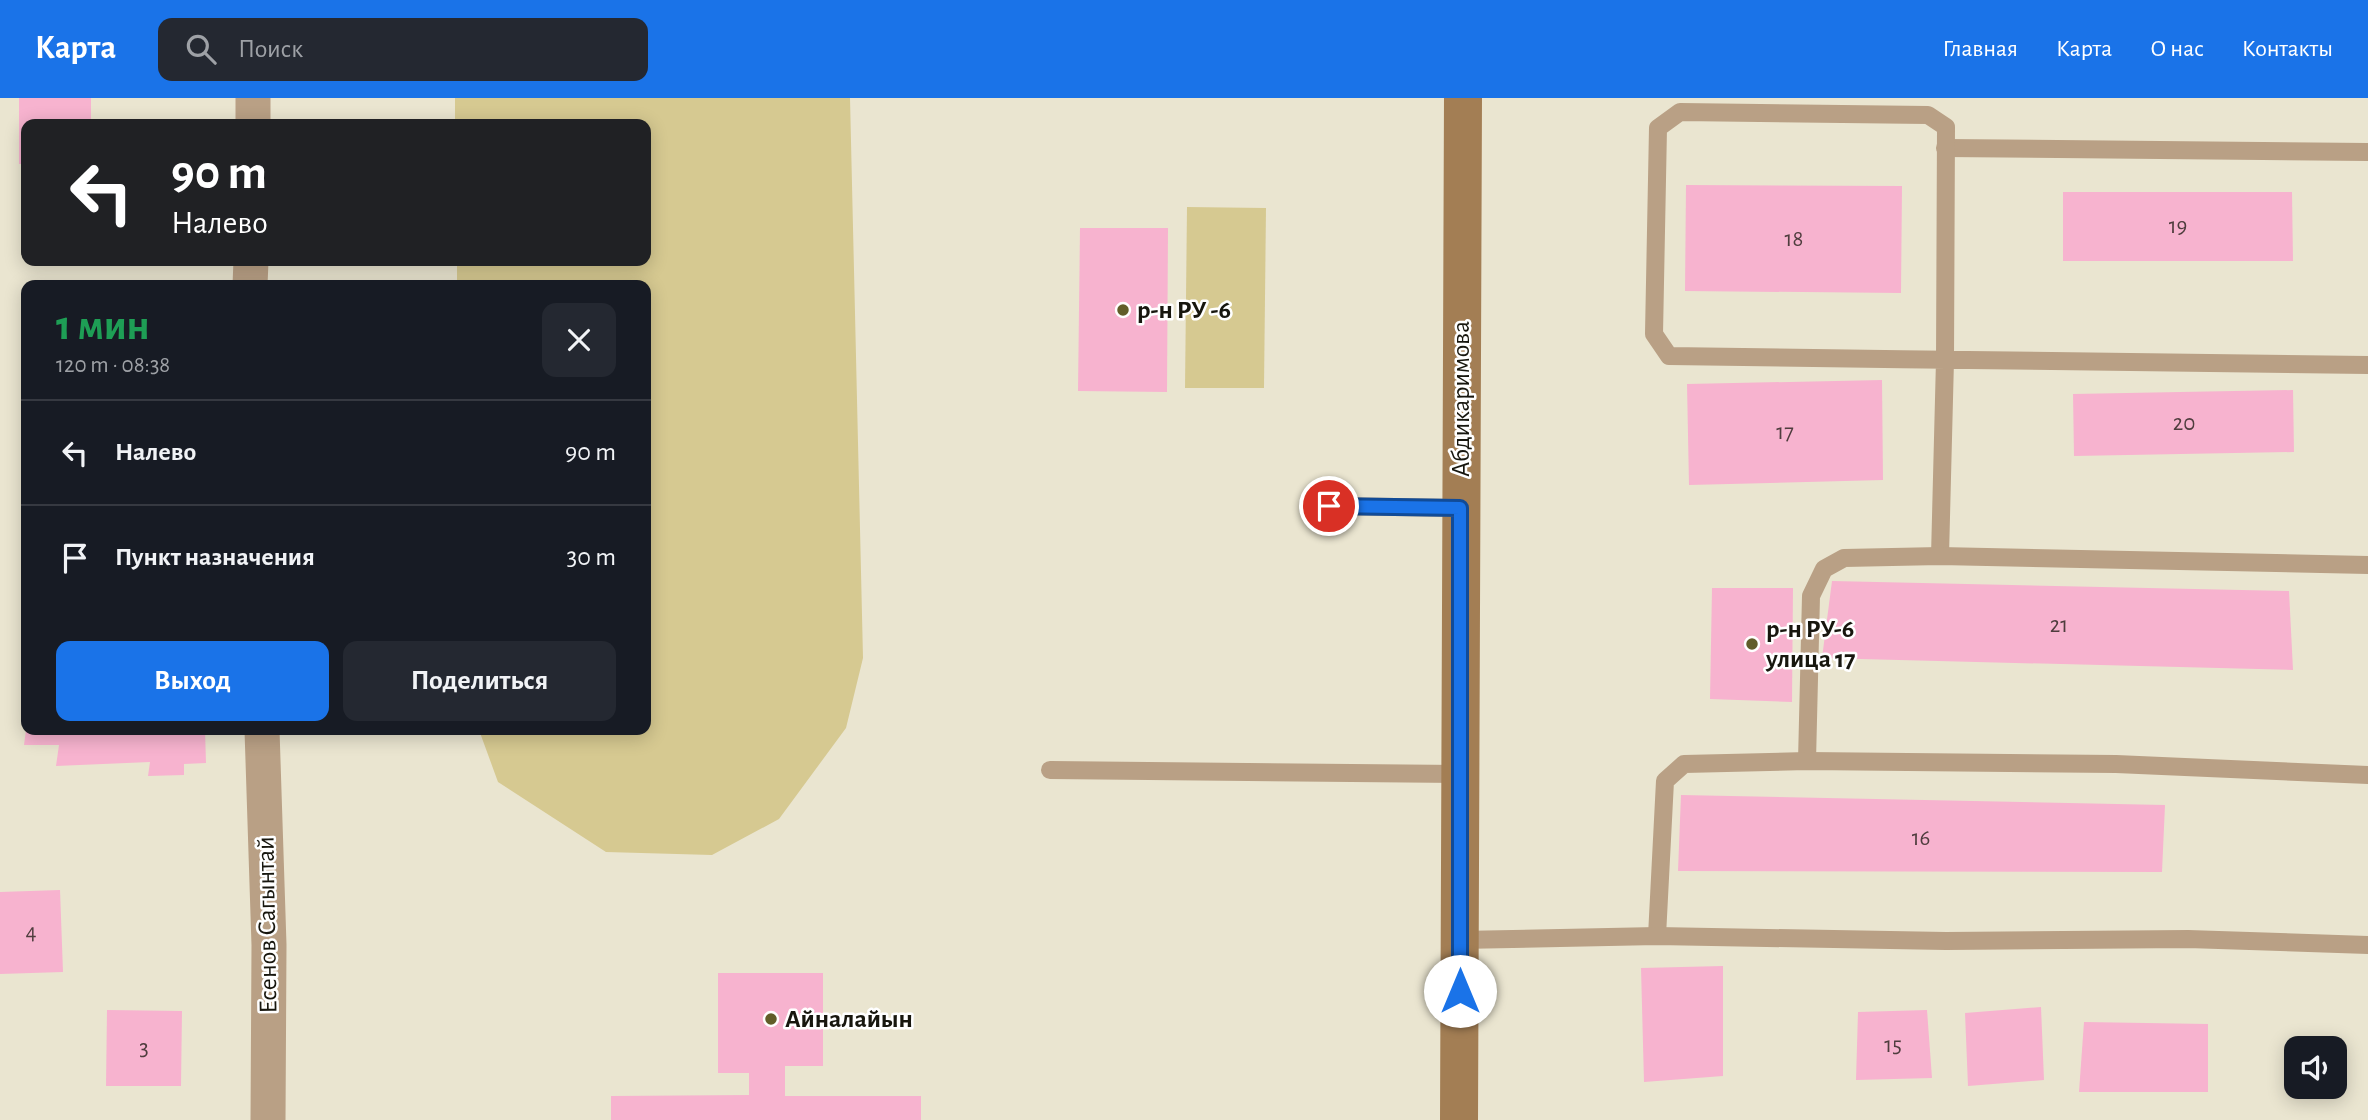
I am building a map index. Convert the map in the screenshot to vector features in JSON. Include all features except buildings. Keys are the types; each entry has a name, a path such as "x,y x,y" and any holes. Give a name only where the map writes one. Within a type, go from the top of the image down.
{"main road":[{"name":"Абдикаримова","path":"1459,1120 1463,98"}],"street":[{"path":"253,98 253,119"},
{"name":"Есенов Сагынтай","path":"262,735 270,945 268,1120"}],"lane":[{"path":"1940,556 1945,360 1946,127 1928,115 1680,112 1658,128 1654,334 1669,356 1945,360 2368,365"},
{"path":"1945,148 2368,152"},
{"path":"1329,506 1460,508"},
{"path":"1807,761 1811,596 1824,569 1844,558 1940,556 2368,565"},
{"path":"1657,936 1665,780 1684,764 1807,761 2116,764 2368,775"},
{"path":"1050,770 1460,774"},
{"path":"1460,940 1657,936 1945,941 2188,939 2368,945"}],"shaded area":[{"path":"455,98 850,98 863,658 846,728 779,819 712,855 606,852 498,782 481,735 651,735 651,280 457,280 457,266 651,266 651,119 455,119"},
{"path":"1187,207 1266,208 1264,388 1185,388"}],"place":[{"name":"р-н РУ -6","path":"1123,310"},
{"name":"р-н РУ-6 улица 17","path":"1752,644"},
{"name":"Айналайын","path":"771,1019"}],"route":[{"path":"1329,506 1460,508 1460,991"}]}
